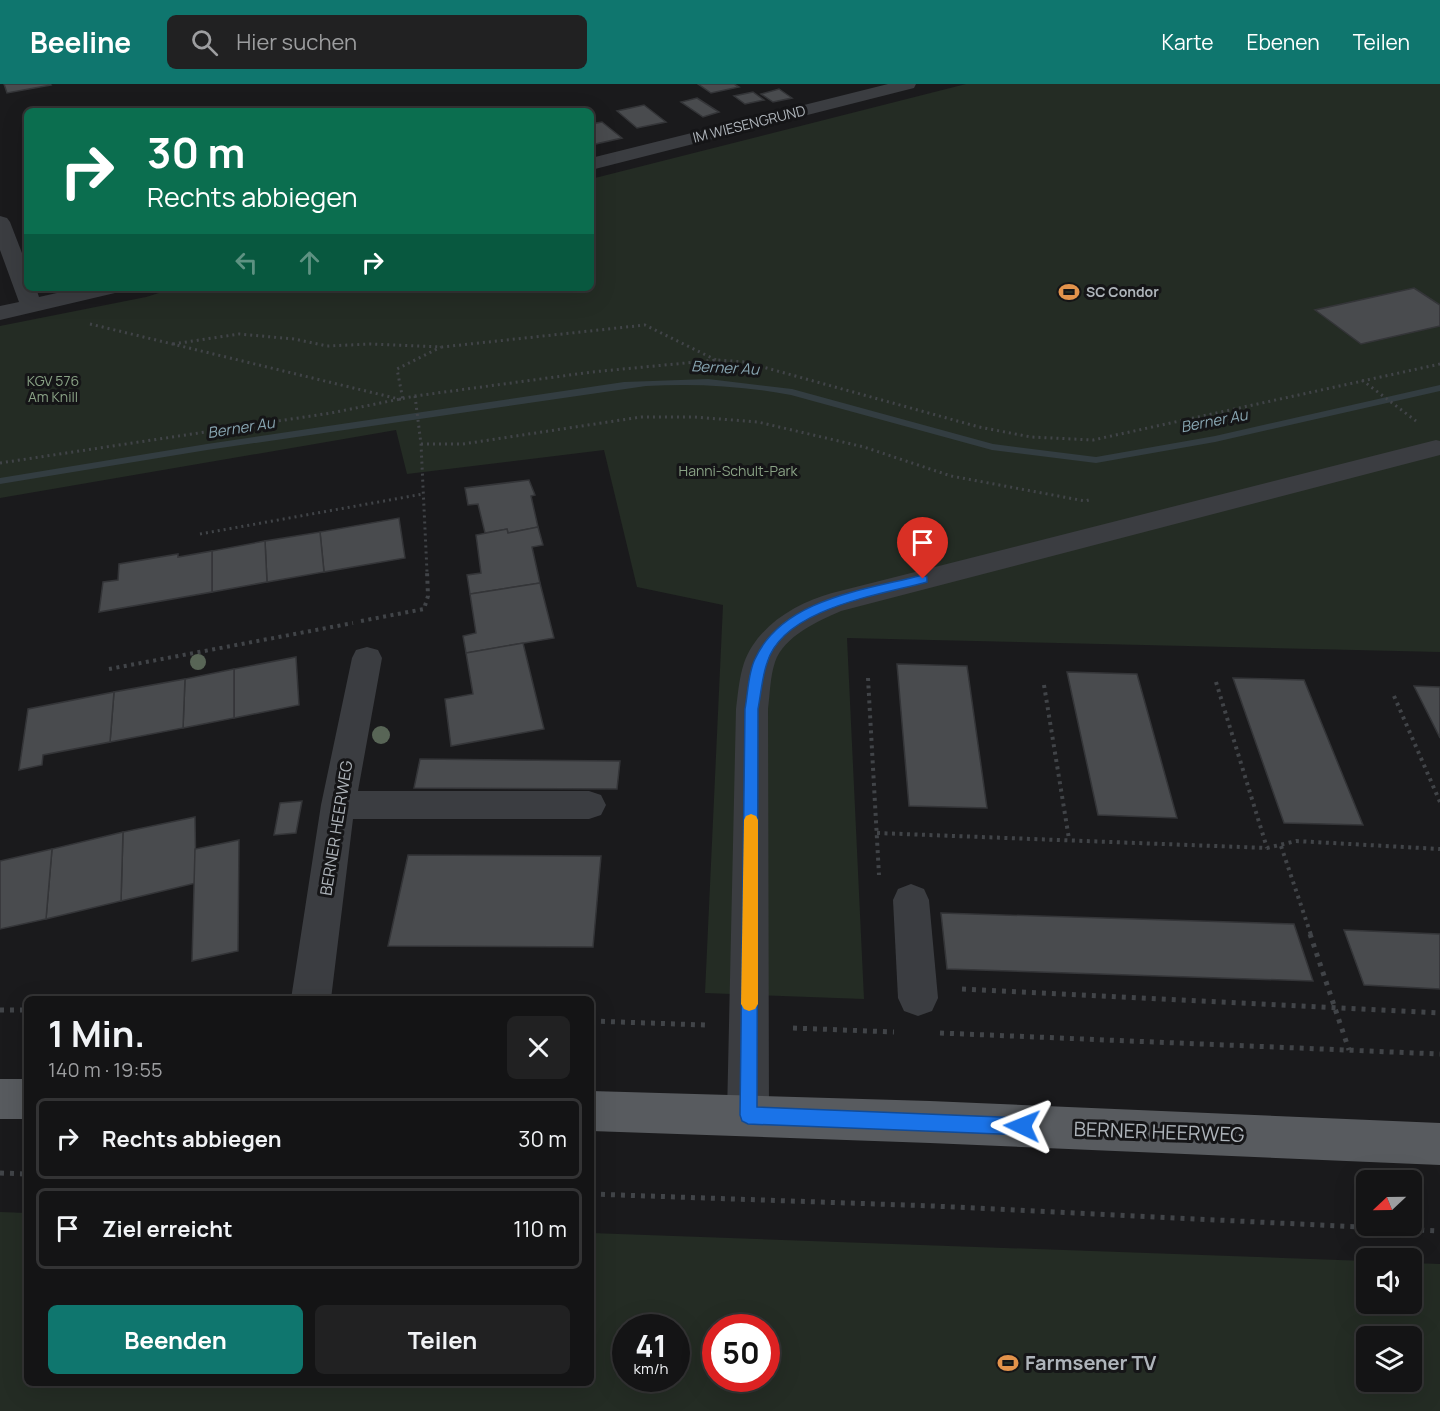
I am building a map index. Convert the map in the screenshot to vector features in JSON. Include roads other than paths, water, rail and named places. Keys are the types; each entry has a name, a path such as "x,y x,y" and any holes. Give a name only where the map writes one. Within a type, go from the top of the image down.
{"main road":[{"path":"0,1099 24,1099"},
{"name":"BERNER HEERWEG","path":"594,1111 748,1115 1440,1144"}],"street":[{"name":"IM WIESENGRUND","path":"594,163 908,84"},
{"path":"0,222 24,286"},
{"path":"26,291 32,307"},
{"path":"0,313 95,291"},
{"path":"748,1115 752,709 761,660 778,635 802,616 832,603 1428,436"},
{"name":"BERNER HEERWEG","path":"311,996 338,805 367,658"},
{"path":"338,805 589,805"},
{"path":"911,900 918,998"}],"waterway":[{"name":"Berner Au","path":"0,481 207,447 646,383 688,381 770,388 992,447 1096,460 1215,439 1440,388"}],"place":[{"name":"SC Condor","path":"1069,292"},
{"name":"Farmsener TV","path":"1008,1363"}],"park label":[{"name":"KGV 576 Am Knill","path":"53,390"},
{"name":"Hanni-Schult-Park","path":"738,471"}]}
